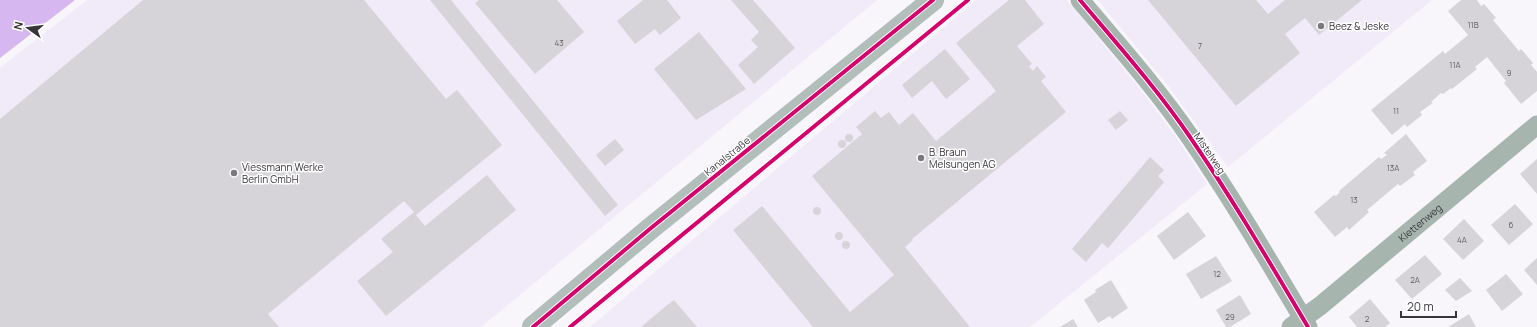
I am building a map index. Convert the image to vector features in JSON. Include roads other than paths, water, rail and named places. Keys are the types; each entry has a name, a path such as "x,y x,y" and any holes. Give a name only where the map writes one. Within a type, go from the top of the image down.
{"street":[{"name":"Kanalstraße","path":"533,327 651,228 933,0"},
{"name":"Mistelweg","path":"1080,0 1143,76 1189,136 1223,188 1301,324"},
{"name":"Klettenweg","path":"1301,324 1537,125"}],"place":[{"name":"Beez & Jeske","path":"1321,26"},
{"name":"B. Braun Melsungen AG","path":"921,158"},
{"name":"Viessmann Werke Berlin GmbH","path":"234,173"}]}
